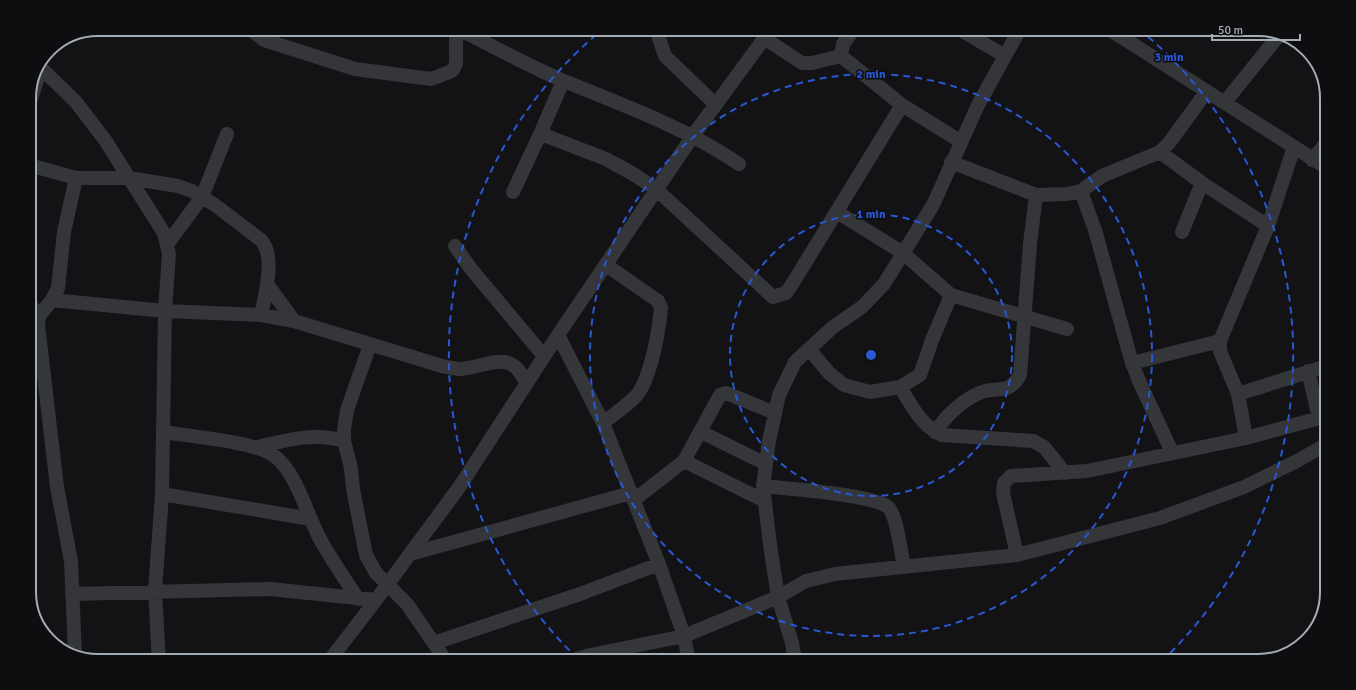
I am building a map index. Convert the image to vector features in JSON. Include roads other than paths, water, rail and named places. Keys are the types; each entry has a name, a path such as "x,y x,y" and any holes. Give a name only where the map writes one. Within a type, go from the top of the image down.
{"street":[{"path":"259,36 264,40 342,66 430,79 452,71 456,64 457,36"},
{"path":"471,36 563,81 597,94 718,149 739,164"},
{"path":"658,36 665,56 715,104"},
{"path":"338,654 460,486 526,383 692,137 766,36"},
{"path":"770,36 802,63 812,64 841,56"},
{"path":"841,56 843,44 849,36"},
{"path":"971,36 1005,56"},
{"path":"794,654 778,597 763,486 769,441 779,395 795,362 833,327 862,308 884,284 933,205 960,141 1016,36"},
{"path":"1120,36 1320,164"},
{"path":"1225,102 1276,39"},
{"path":"841,56 902,105 960,141"},
{"path":"42,71 76,102 105,140 164,233 168,243 170,254 165,310 162,494 155,591 159,654"},
{"path":"513,192 563,81"},
{"path":"951,162 1036,195 1067,194 1081,191 1102,176 1160,152 1169,144 1207,91"},
{"path":"541,132 549,137 606,160 635,175 657,190 773,297 779,297 786,293 791,286 902,105"},
{"path":"168,243 202,197 227,134"},
{"path":"1246,438 1238,394 1220,351 1220,341 1268,226 1294,147"},
{"path":"1312,160 1320,150"},
{"path":"1160,152 1202,183 1268,226"},
{"path":"36,167 76,178 129,178 178,186 202,197 267,246 269,257 267,284 261,315"},
{"path":"75,650 71,561 50,432 38,325 39,316 52,300 58,288 64,232 76,178"},
{"path":"1182,232 1202,183"},
{"path":"1081,191 1095,230 1132,363 1172,452"},
{"path":"935,432 954,409 978,393 991,390 1004,390 1014,385 1020,375 1030,244 1036,195"},
{"path":"837,212 903,253 951,295 1066,329"},
{"path":"454,246 471,269 544,356"},
{"path":"603,423 636,396 644,383 649,370 661,308 658,301 606,265"},
{"path":"267,284 294,321"},
{"path":"808,349 829,373 844,385 870,392 900,387 920,375 932,340 951,295"},
{"path":"52,300 165,310 261,315 294,321 442,366 460,369 498,361 510,363 520,370 526,383"},
{"path":"36,312 39,316"},
{"path":"558,335 603,423 659,564 684,636 688,654"},
{"path":"1132,363 1220,341"},
{"path":"370,345 347,410 344,441 351,468 353,489 366,555 376,573 407,604 441,654"},
{"path":"1238,394 1320,368"},
{"path":"1308,371 1320,408"},
{"path":"900,387 924,422 935,432 942,435 1033,441 1044,448 1065,472"},
{"path":"410,554 633,497 684,462 720,394 724,393 775,413"},
{"path":"1017,555 1003,493 1004,483 1012,476 1087,471 1172,452 1246,438 1320,418"},
{"path":"163,432 258,447 273,455 284,464 333,560 358,599"},
{"path":"701,432 766,464"},
{"path":"258,447 300,437 318,436 344,441"},
{"path":"595,654 684,636 778,597 806,581 835,574 1017,555 1160,518 1244,487 1320,448"},
{"path":"684,462 765,501"},
{"path":"763,486 843,495 888,507 893,516 904,566"},
{"path":"162,494 311,519"},
{"path":"434,643 580,594 659,564"},
{"path":"72,594 270,589 376,600"}]}
